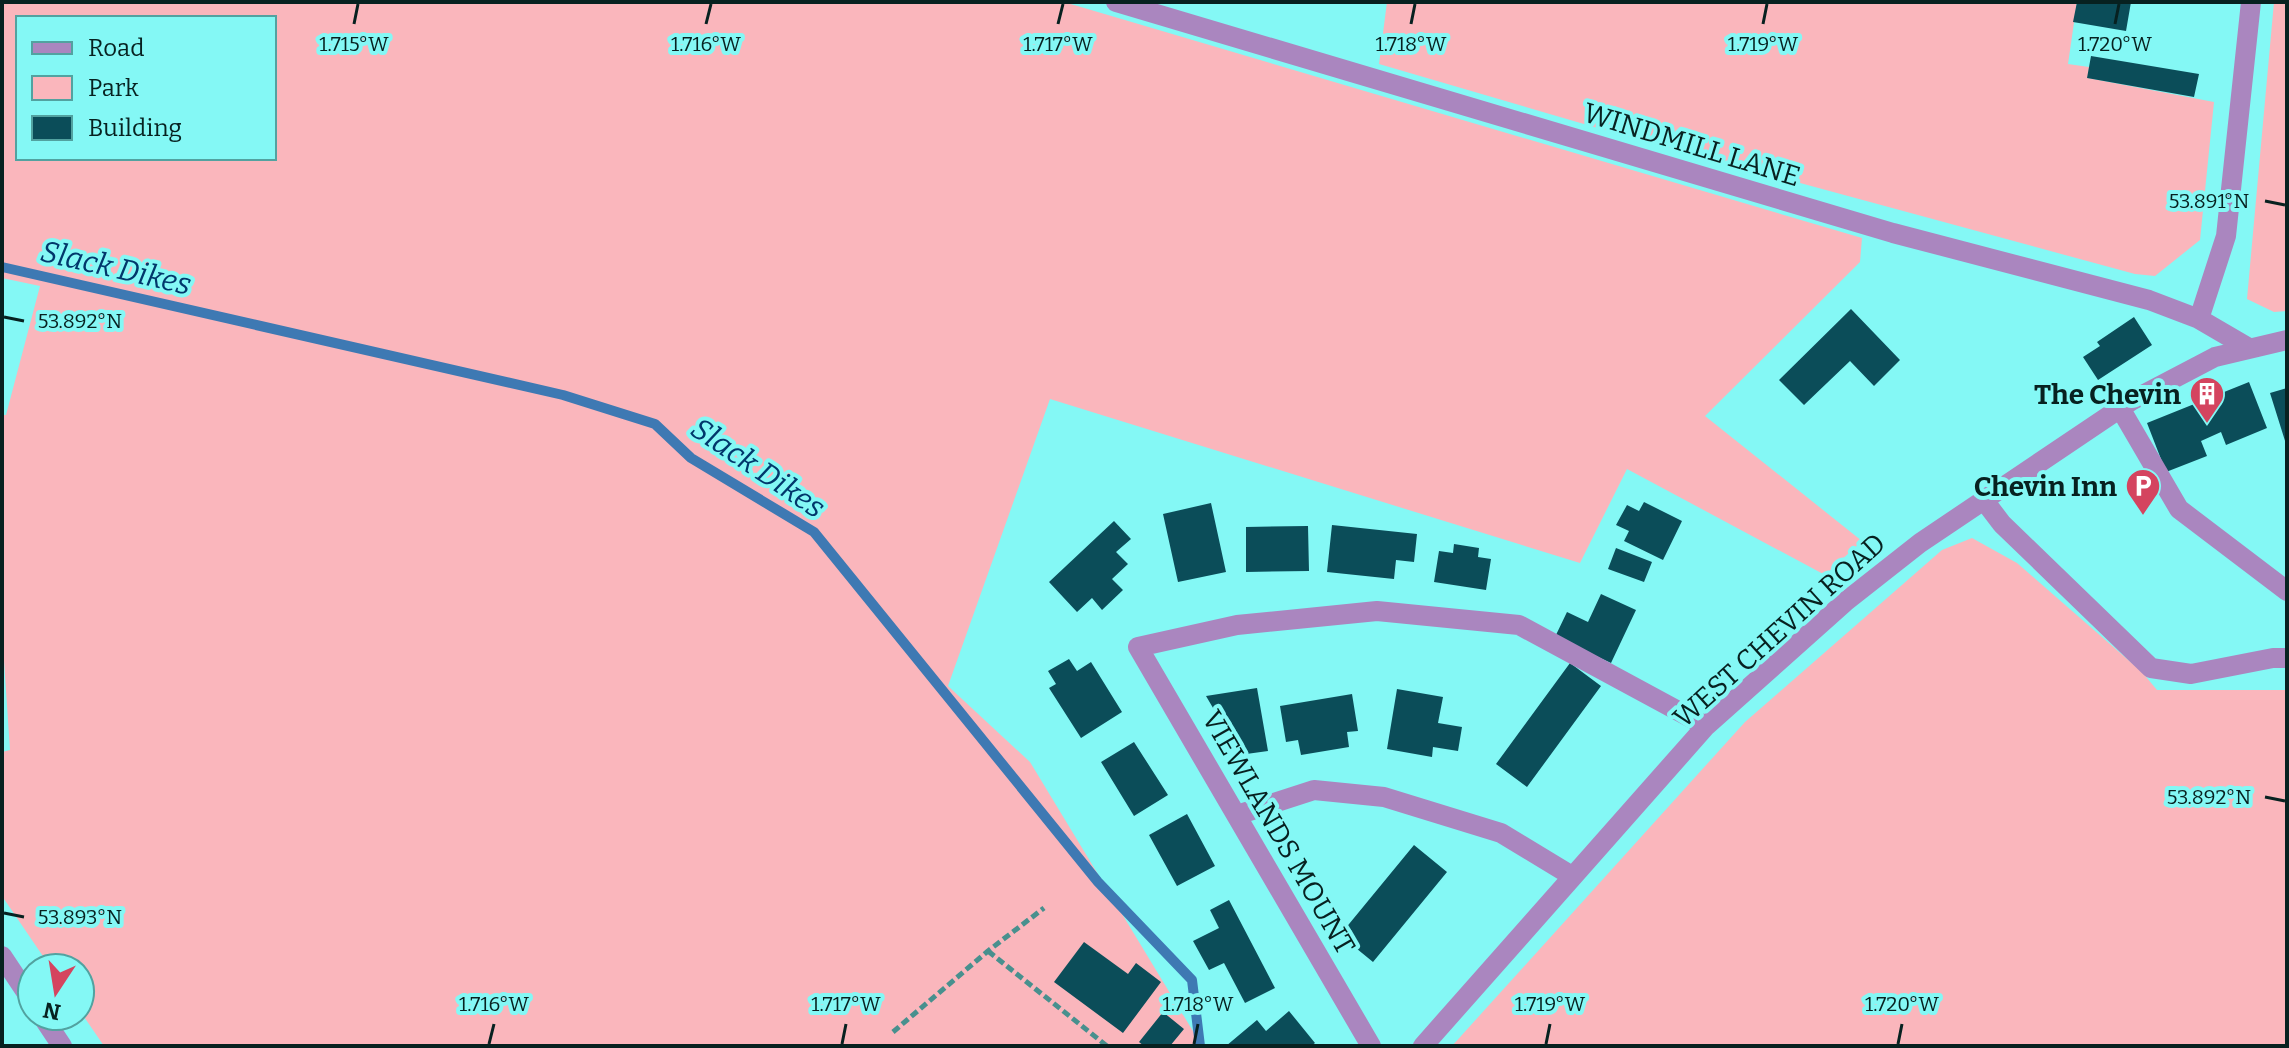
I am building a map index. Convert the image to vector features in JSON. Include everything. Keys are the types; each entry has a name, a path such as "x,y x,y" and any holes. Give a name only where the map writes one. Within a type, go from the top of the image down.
{"street":[{"name":"WINDMILL LANE","path":"1116,2 1893,233 2149,300 2199,319 2247,347"},
{"path":"2199,319 2226,236 2251,2"},
{"name":"WEST CHEVIN ROAD","path":"1423,1046 1706,726 1845,602 1920,543 2120,408 2215,357 2287,340"},
{"path":"2120,408 2179,509 2287,591"},
{"path":"1983,499 2002,524 2151,668 2191,674 2287,658"},
{"name":"VIEWLANDS MOUNT","path":"1371,1046 1138,647 1237,625 1377,611 1519,625 1706,726"},
{"path":"1237,815 1314,790 1384,797 1501,833 1572,876"},
{"path":"2,956 16,977"}],"path":[{"path":"893,1032 1044,908"},
{"path":"988,951 1107,1046"}],"green space":[{"path":"2,2 1064,2 1862,238 1860,262 1705,416 1862,541 1825,575 1627,469 1580,563 1050,399 948,686 1030,762 1202,1046 104,1046 94,1032 96,952 40,952 2,896 2,752 10,750 2,631 2,415 6,415 40,286 2,278"},
{"path":"1387,2 2077,2 2068,64 2089,67 2088,78 2214,102 2200,240 2155,276 2135,274 1601,129 1379,64"},
{"path":"2274,2 2287,2 2287,311 2274,312 2247,299"},
{"path":"1972,538 2017,563 2142,672 2157,690 2287,690 2287,1046 1452,1046 1745,722 1942,550"}],"building":[{"path":"2077,2 2131,2 2126,31 2073,22"},
{"path":"2091,56 2199,74 2194,97 2087,78"},
{"path":"1851,309 1900,360 1874,386 1850,361 1804,405 1779,380"},
{"path":"2134,317 2152,345 2098,380 2083,357 2100,346 2097,342"},
{"name":"The Chevin","path":"2249,382 2267,428 2226,445 2221,432 2201,441 2207,456 2166,472 2147,423"},
{"path":"2287,388 2287,444 2286,444 2270,393"},
{"path":"1644,502 1682,521 1663,560 1624,541 1629,531 1616,525 1627,505 1639,511"},
{"path":"1211,503 1226,572 1178,582 1163,514"},
{"path":"1114,521 1131,539 1116,552 1128,564 1112,579 1123,590 1102,610 1092,598 1077,612 1049,582"},
{"path":"1332,525 1417,534 1414,562 1396,560 1394,579 1327,572"},
{"path":"1308,526 1309,571 1246,572 1246,527"},
{"path":"1454,544 1479,548 1478,557 1491,559 1486,590 1434,582 1439,551 1453,553"},
{"path":"1616,548 1652,562 1644,582 1608,569"},
{"path":"1601,594 1636,610 1611,663 1555,637 1567,612 1588,622"},
{"path":"1069,659 1077,671 1091,662 1122,712 1081,738 1049,688 1056,684 1048,671"},
{"path":"1570,663 1601,686 1527,787 1496,764"},
{"path":"1257,688 1268,751 1239,755 1235,729 1226,730 1206,696"},
{"path":"1397,689 1443,697 1438,723 1462,727 1458,751 1433,747 1432,757 1387,749"},
{"path":"1352,694 1358,731 1347,732 1349,747 1301,755 1298,740 1286,742 1280,706"},
{"path":"1134,742 1168,795 1134,816 1101,762"},
{"path":"1187,814 1215,866 1177,886 1149,835"},
{"path":"1414,845 1447,872 1373,962 1340,935"},
{"path":"1229,900 1275,988 1245,1003 1224,963 1209,970 1193,941 1219,928 1210,910"},
{"path":"1084,942 1128,974 1136,963 1161,982 1123,1033 1054,982"},
{"path":"1289,1011 1315,1043 1311,1046 1226,1046 1257,1020 1266,1031"},
{"path":"1163,1012 1184,1029 1170,1046 1144,1046 1139,1042"}],"waterway":[{"name":"Slack Dikes","path":"2,267 563,395 655,424 691,458 814,532 1098,882 1192,980 1200,1046"}],"place":[{"name":"The Chevin","path":"2207,425"},
{"name":"Chevin Inn","path":"2143,517"}]}
